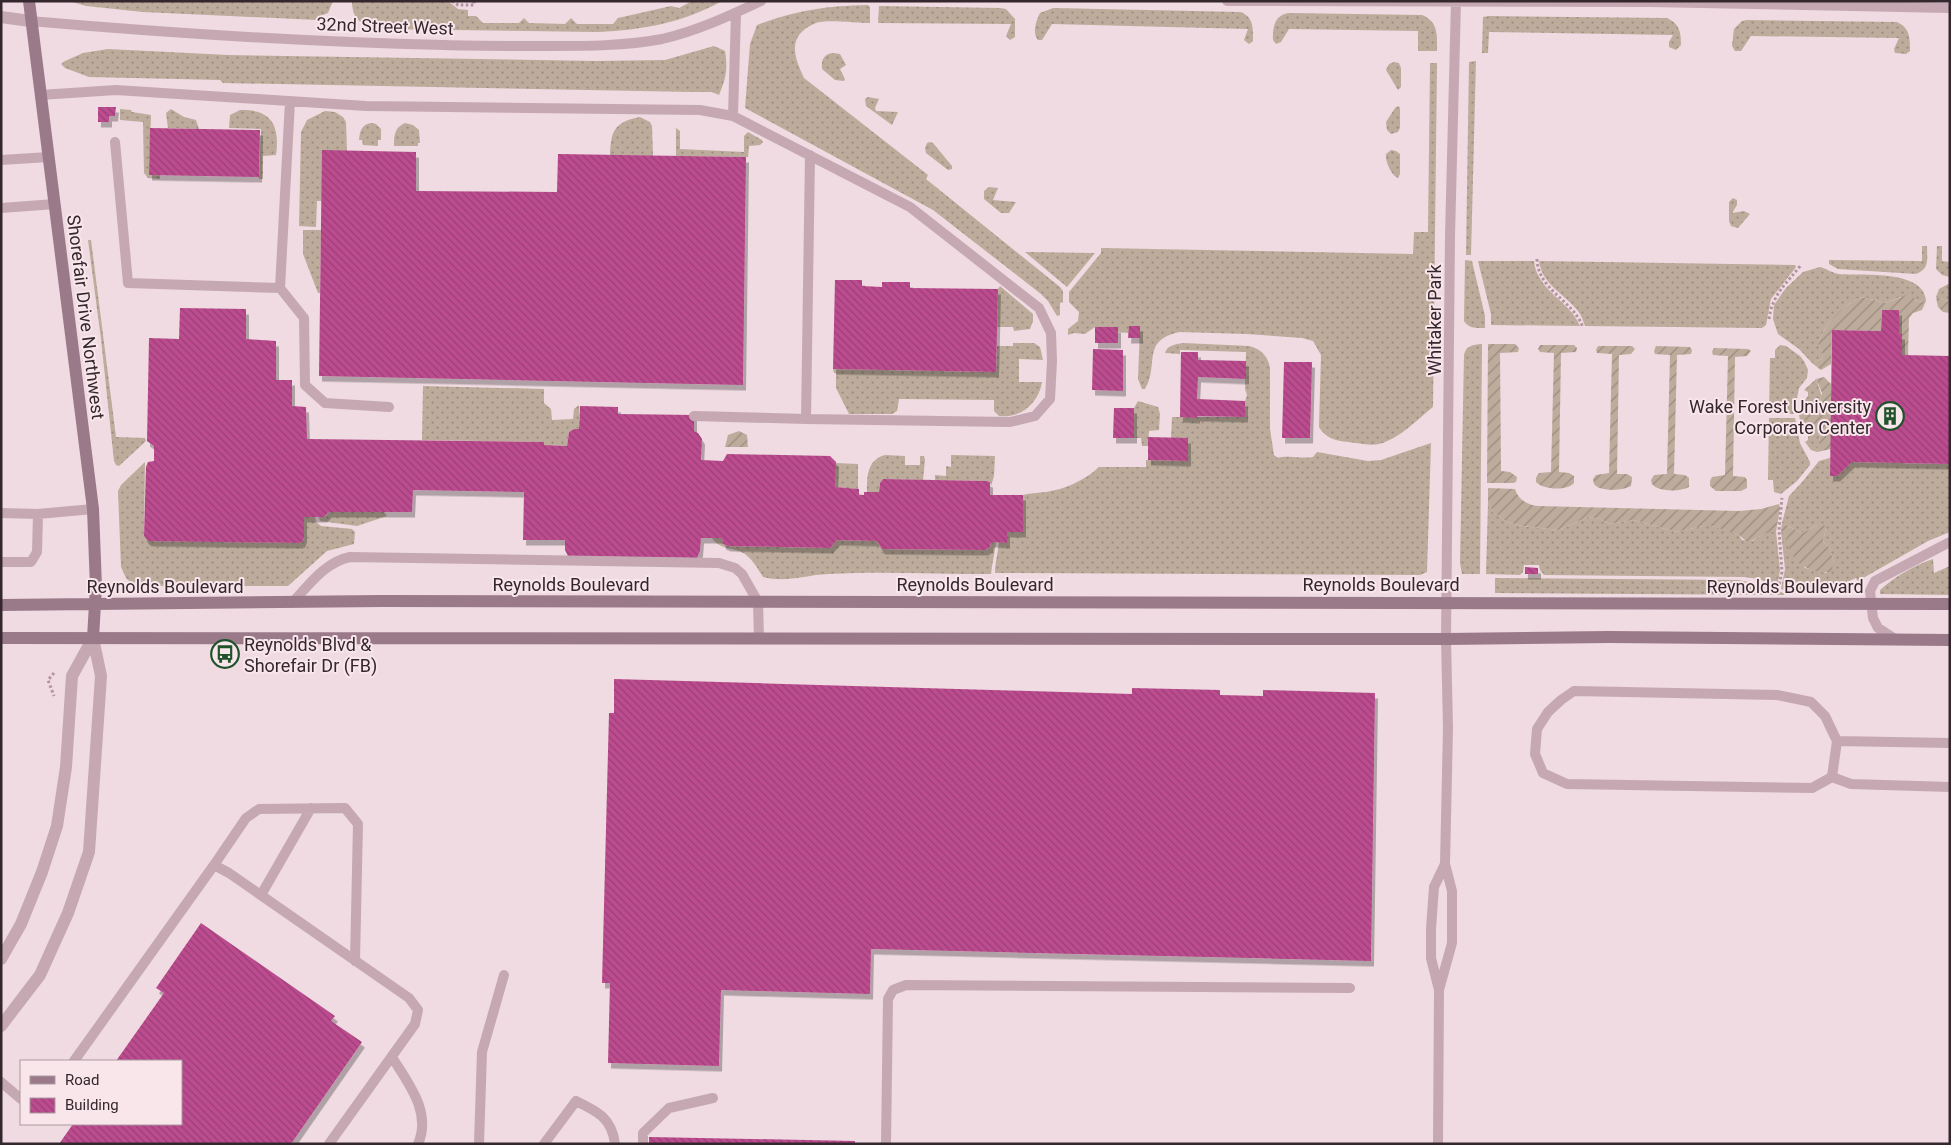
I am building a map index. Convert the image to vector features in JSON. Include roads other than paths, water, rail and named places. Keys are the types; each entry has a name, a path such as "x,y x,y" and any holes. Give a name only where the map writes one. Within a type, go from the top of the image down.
{"main road":[{"name":"Shorefair Drive Northwest","path":"29,1 30,21 93,509 96,587 93,638"},
{"name":"Reynolds Boulevard","path":"1,605 382,601 1950,604"},
{"path":"1,638 1446,640 1609,637 1950,640"}],"street":[{"name":"32nd Street West","path":"1,17 30,21"},
{"name":"Shorefair Drive Northwest","path":"1,959 25,915 57,826 66,767 72,676 93,638"},
{"name":"Shorefair Drive Northwest","path":"1,1026 40,975 68,913 89,852 101,676 93,638"}],"lane":[{"name":"32nd Street West","path":"30,21 174,34 342,42 487,46 599,46 676,36 704,27 761,1"},
{"path":"1227,1 1648,2 1950,8"},
{"name":"Whitaker Park","path":"1445,864 1448,728 1446,602 1450,236 1456,2"},
{"path":"733,116 736,13"},
{"path":"40,95 116,90 366,106 700,110 733,116 910,207 1039,308 1051,333 1050,399 1035,416 1010,422 694,416"},
{"path":"290,101 280,288 304,318 305,385 325,403 389,407"},
{"path":"115,142 128,283 280,288"},
{"path":"806,419 810,155"},
{"path":"1,160 49,157"},
{"path":"1,208 55,204"},
{"path":"1,513 38,514 93,509"},
{"path":"1,562 31,562 37,552 38,514"},
{"path":"1897,640 1878,628 1873,618 1870,591 1875,581 1950,542"},
{"path":"292,603 320,573 334,563 350,557 719,563 734,568 742,574 758,602 759,639"},
{"path":"1832,777 1837,741 1825,716 1811,702 1777,695 1574,691 1548,712 1537,729 1535,754 1543,773 1567,784 1812,788 1832,777 1851,784 1888,787 1950,787"},
{"path":"1837,741 1950,743"},
{"path":"261,895 311,808"},
{"path":"75,1060 246,818 259,809 345,808 358,824 355,961"},
{"path":"1438,1144 1439,990 1431,958 1434,887 1445,864"},
{"path":"1439,990 1452,943 1452,891 1445,864"},
{"path":"214,865 261,895 409,998 418,1010 415,1024 329,1144"},
{"path":"479,1144 482,1052 504,975"},
{"path":"886,1144 888,999 893,990 906,985 1350,988"},
{"path":"392,1057 415,1094 422,1114 421,1138 418,1144"},
{"path":"1,1082 20,1098"},
{"path":"643,1144 644,1133 669,1108 713,1098"},
{"path":"544,1144 576,1101 601,1113 612,1141"}],"place":[{"name":"Wake Forest University Corporate Center","path":"1890,416"},
{"name":"Reynolds Blvd & Shorefair Dr (FB)","path":"225,654"}]}
